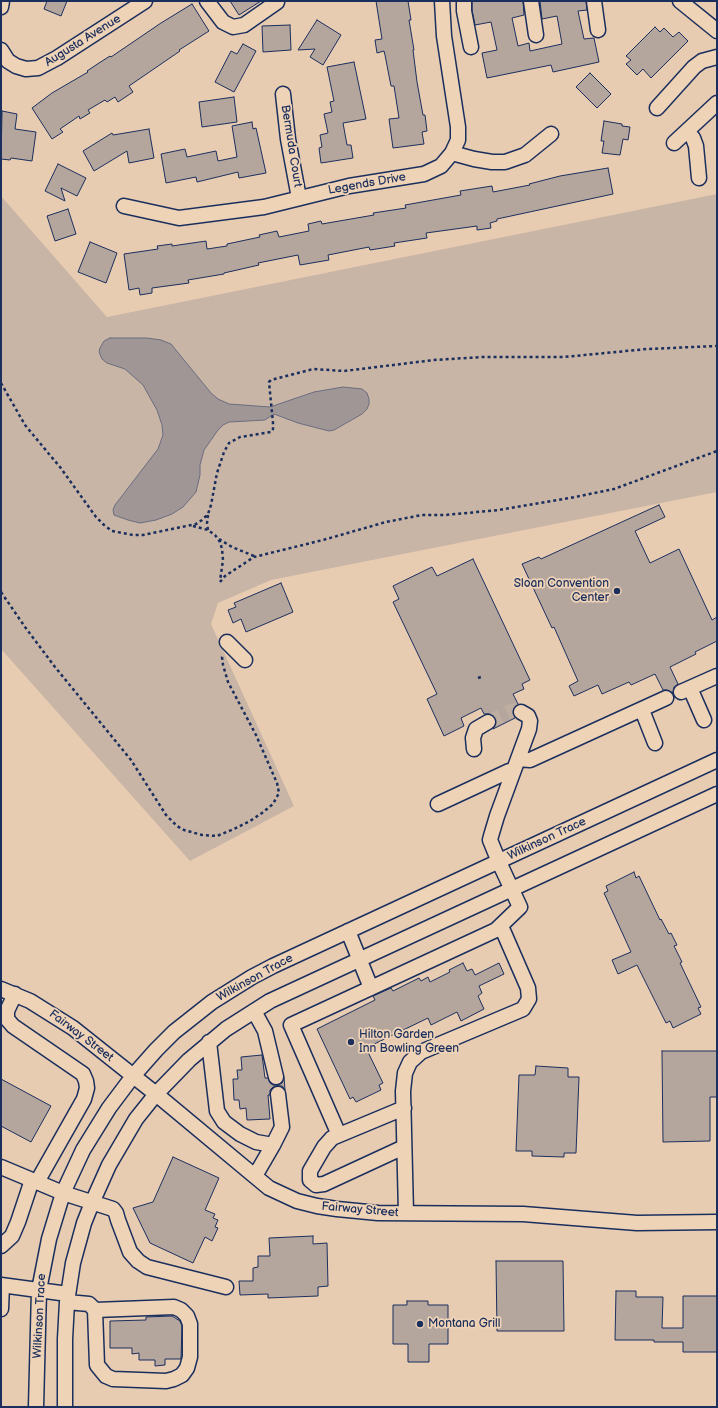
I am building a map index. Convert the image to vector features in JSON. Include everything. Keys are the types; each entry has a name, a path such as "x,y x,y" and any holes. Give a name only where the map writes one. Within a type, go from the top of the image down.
{"street":[{"path":"1,6 2,1"},
{"name":"Augusta Avenue","path":"1,50 8,61 16,66 26,69 38,68 57,58 145,1"},
{"path":"207,1 223,22 233,26 244,25 277,2"},
{"name":"Legends Drive","path":"124,206 179,218 264,207 348,186 424,174 441,166 452,153 458,140 458,127 444,36 442,1"},
{"path":"464,1 464,11 471,47"},
{"path":"531,1 536,35"},
{"path":"594,1 598,30"},
{"path":"680,1 717,31"},
{"path":"657,108 694,67 702,61 717,57"},
{"name":"Bermuda Court","path":"283,94 288,139 299,198"},
{"path":"674,143 687,131 711,117 717,103"},
{"path":"687,131 693,138 696,146 699,178"},
{"path":"452,153 474,159 492,162 505,162 525,155 551,134"},
{"path":"228,644 245,660"},
{"path":"704,720 686,690 717,676"},
{"path":"438,804 509,771 516,765 666,698"},
{"path":"642,710 655,743"},
{"path":"339,1135 291,1025 496,930 520,907 499,862 490,840 490,836 529,729 530,720 528,716 521,712"},
{"path":"474,749 472,738 476,729 488,722"},
{"name":"Wilkinson Trace","path":"36,1407 39,1290 49,1239 63,1193 83,1150 108,1108 133,1076 174,1032 212,1002 252,977 717,760"},
{"path":"65,1407 65,1339 67,1298 76,1250 92,1203 118,1149 136,1119 156,1094 174,1075 209,1042 254,1010 288,992 717,794"},
{"path":"406,1214 403,1091 405,1073 410,1062 421,1052 523,1009 529,999 528,988 501,926"},
{"path":"348,931 371,988"},
{"name":"Fairway Street","path":"1,989 9,1000 44,1009 73,1028 156,1094 269,1188 297,1200 317,1206 358,1212 406,1214 523,1214 637,1223 717,1222"},
{"path":"1,1246 12,1236 34,1181 84,1099 87,1088 83,1074 13,1026 4,1018 9,1000"},
{"path":"254,1010 265,1031 276,1077"},
{"path":"209,1042 217,1111 224,1122 240,1134 256,1142 273,1145"},
{"path":"255,1176 282,1127 278,1094"},
{"path":"404,1108 332,1138 324,1147 310,1171 310,1180 316,1185 324,1184 404,1147"},
{"path":"1,1167 63,1193 113,1210 116,1213 130,1252 138,1261 147,1267 226,1287"},
{"path":"1,1309 1,1285 39,1290 89,1304 95,1310 97,1365 102,1372 113,1379 166,1381 182,1375 187,1368 190,1357 190,1324 187,1316 181,1310 174,1307 95,1310"}],"path":[{"path":"208,530 208,513 217,473 224,452 229,443 240,437 271,432 274,424 269,386 269,382 271,380 313,369 344,371 424,360 564,357 647,349 717,346"},
{"path":"1,384 25,425 60,467 91,510 104,525 112,531 133,535 157,533 190,526 202,520 208,513"},
{"path":"218,539 222,549 223,560 220,582 224,576 254,557 324,540 386,522 422,515 445,515 499,510 614,489 717,451"},
{"path":"190,526 208,530 218,539 254,557"},
{"path":"1,592 55,667 130,760 166,815 177,826 184,830 202,835 217,836 250,821 273,804 279,793 277,783 256,735 228,682 222,657 228,644"}],"shaded area":[{"path":"717,194 717,492 271,580 218,603 211,624 294,806 190,861 1,649 1,196 107,317"},
{"path":"110,338 147,338 161,340 171,344 211,393 218,399 229,404 270,407 314,392 343,387 362,389 367,393 369,404 367,409 362,414 334,430 329,431 298,423 274,414 265,420 229,422 218,430 204,450 196,492 183,507 172,514 156,520 140,523 128,520 114,515 113,510 115,505 158,449 163,435 162,425 157,410 143,385 125,369 107,363 102,359 99,352 100,348 104,341"}],"building":[{"path":"47,1 67,1 61,16 44,9"},
{"path":"230,1 261,1 239,15"},
{"path":"376,1 408,1 417,82 423,115 425,115 427,131 422,132 424,144 393,148 389,119 399,118 394,86 391,86 384,51 377,53 375,40 382,39"},
{"path":"472,1 523,1 524,15 512,18 518,46 529,43 530,51 562,44 557,16 542,19 540,1 586,1 587,10 578,11 584,39 594,38 599,62 553,72 551,65 487,78 482,53 497,50 491,22 475,25"},
{"path":"192,4 209,31 179,50 180,51 129,86 133,92 118,102 115,97 107,102 105,100 88,110 90,113 80,119 79,116 60,129 63,132 52,139 32,108 52,93 88,72 87,71 99,63 110,56 111,57"},
{"path":"317,20 341,35 323,65 310,57 315,49 298,50"},
{"path":"290,25 291,50 263,52 262,26"},
{"path":"655,27 660,32 664,28 673,37 679,32 688,41 651,78 643,69 637,75 626,64 631,60 626,56"},
{"path":"243,44 256,51 234,92 215,82 231,51 237,54"},
{"path":"354,62 366,119 343,123 347,145 351,145 353,158 321,163 319,148 322,147 320,135 328,133 324,114 332,112 330,102 334,101 327,67"},
{"path":"590,73 611,94 597,108 576,87"},
{"path":"234,97 237,122 202,127 199,102"},
{"path":"2,111 17,114 15,129 36,132 32,161 11,158 10,160 1,159"},
{"path":"604,121 630,127 628,140 623,139 620,155 602,153 604,141 601,141"},
{"path":"252,122 253,129 256,128 266,173 239,178 238,172 197,182 196,177 166,183 161,154 185,149 187,157 216,151 218,161 237,157 232,126"},
{"path":"149,129 154,158 129,163 127,151 94,171 83,151 112,133 113,135"},
{"path":"58,164 86,178 77,196 61,188 65,201 45,191"},
{"path":"608,168 613,194 497,219 497,221 490,223 491,228 477,230 477,226 426,233 427,238 394,243 395,246 370,250 369,247 328,255 329,260 300,265 298,255 258,263 259,265 224,274 188,280 189,283 152,288 152,293 140,295 139,288 129,290 124,254 158,249 157,246 172,244 172,246 206,241 207,249 227,246 227,244 260,237 259,235 277,231 279,237 309,231 308,224 321,221 322,224 374,215 373,213 406,208 405,205 461,195 460,191 492,186 493,192 530,185 529,184 560,176"},
{"path":"68,209 76,234 55,241 47,216"},
{"path":"90,242 117,253 106,283 78,272"},
{"name":"Sloan Convention Center","path":"659,505 665,517 635,531 650,563 679,549 712,620 717,617 717,641 695,652 696,654 670,667 678,684 674,687 673,693 663,690 655,674 631,685 629,682 602,694 598,685 574,696 569,686 578,681 554,627 552,628 522,564 539,557 541,559"},
{"path":"473,559 530,680 522,684 524,689 513,694 518,704 514,707 513,712 515,718 493,729 496,722 495,718 492,714 484,714 481,708 461,718 464,726 444,736 427,699 437,694 393,602 399,599 393,586 432,567 437,576"},
{"path":"281,583 293,612 246,632 241,619 233,623 228,610 236,607 234,603"},
{"path":"634,872 636,878 639,876 660,920 661,919 669,934 671,933 677,945 674,946 682,962 680,963 701,1007 698,1008 701,1014 673,1028 670,1021 666,1023 637,965 618,974 612,960 631,952 604,893 608,891 606,886"},
{"name":"Hilton Garden Inn Bowling Green","path":"463,963 467,971 472,969 475,975 499,963 504,974 479,986 482,993 478,996 484,1009 461,1021 457,1012 431,1025 428,1018 366,1048 383,1083 379,1085 381,1090 356,1102 353,1097 350,1099 317,1029 375,1000 373,996 391,988 393,991 419,978 421,981 428,977 430,982 450,972 449,970"},
{"path":"662,1051 717,1051 717,1097 710,1097 710,1141 663,1142"},
{"path":"262,1055 265,1078 268,1078 270,1083 273,1085 278,1085 282,1083 284,1077 285,1090 282,1086 277,1086 270,1090 270,1095 268,1095 270,1119 247,1120 246,1108 240,1109 239,1100 234,1100 233,1079 238,1079 237,1070 242,1070 241,1057"},
{"path":"536,1066 568,1068 568,1077 579,1077 576,1153 564,1153 564,1157 532,1156 532,1151 516,1151 519,1075 535,1075"},
{"path":"1,1079 51,1106 31,1142 1,1126"},
{"path":"173,1157 219,1178 205,1210 215,1214 213,1218 218,1220 215,1227 218,1228 212,1241 205,1237 193,1263 150,1243 133,1208 153,1202"},
{"path":"313,1236 313,1244 327,1243 328,1286 318,1287 318,1296 268,1298 268,1294 240,1295 239,1281 253,1281 253,1268 258,1267 258,1256 270,1256 269,1238"},
{"path":"496,1261 563,1261 564,1331 497,1331"},
{"path":"616,1291 636,1291 636,1297 663,1297 662,1328 683,1328 683,1296 717,1296 717,1352 683,1352 683,1342 615,1340"},
{"name":"Montana Grill","path":"407,1301 428,1301 428,1305 448,1305 448,1344 429,1344 429,1362 408,1362 408,1344 393,1344 393,1305 407,1305"},
{"path":"172,1316 180,1321 182,1326 181,1359 165,1359 165,1365 155,1366 155,1360 139,1360 139,1353 132,1354 132,1348 110,1348 110,1321 146,1320 146,1317"}],"tunnel":[{"path":"488,722 513,710 521,712"}],"place":[{"name":"Sloan Convention Center","path":"617,591"},
{"name":"Hilton Garden Inn Bowling Green","path":"351,1042"},
{"name":"Montana Grill","path":"420,1324"}]}
